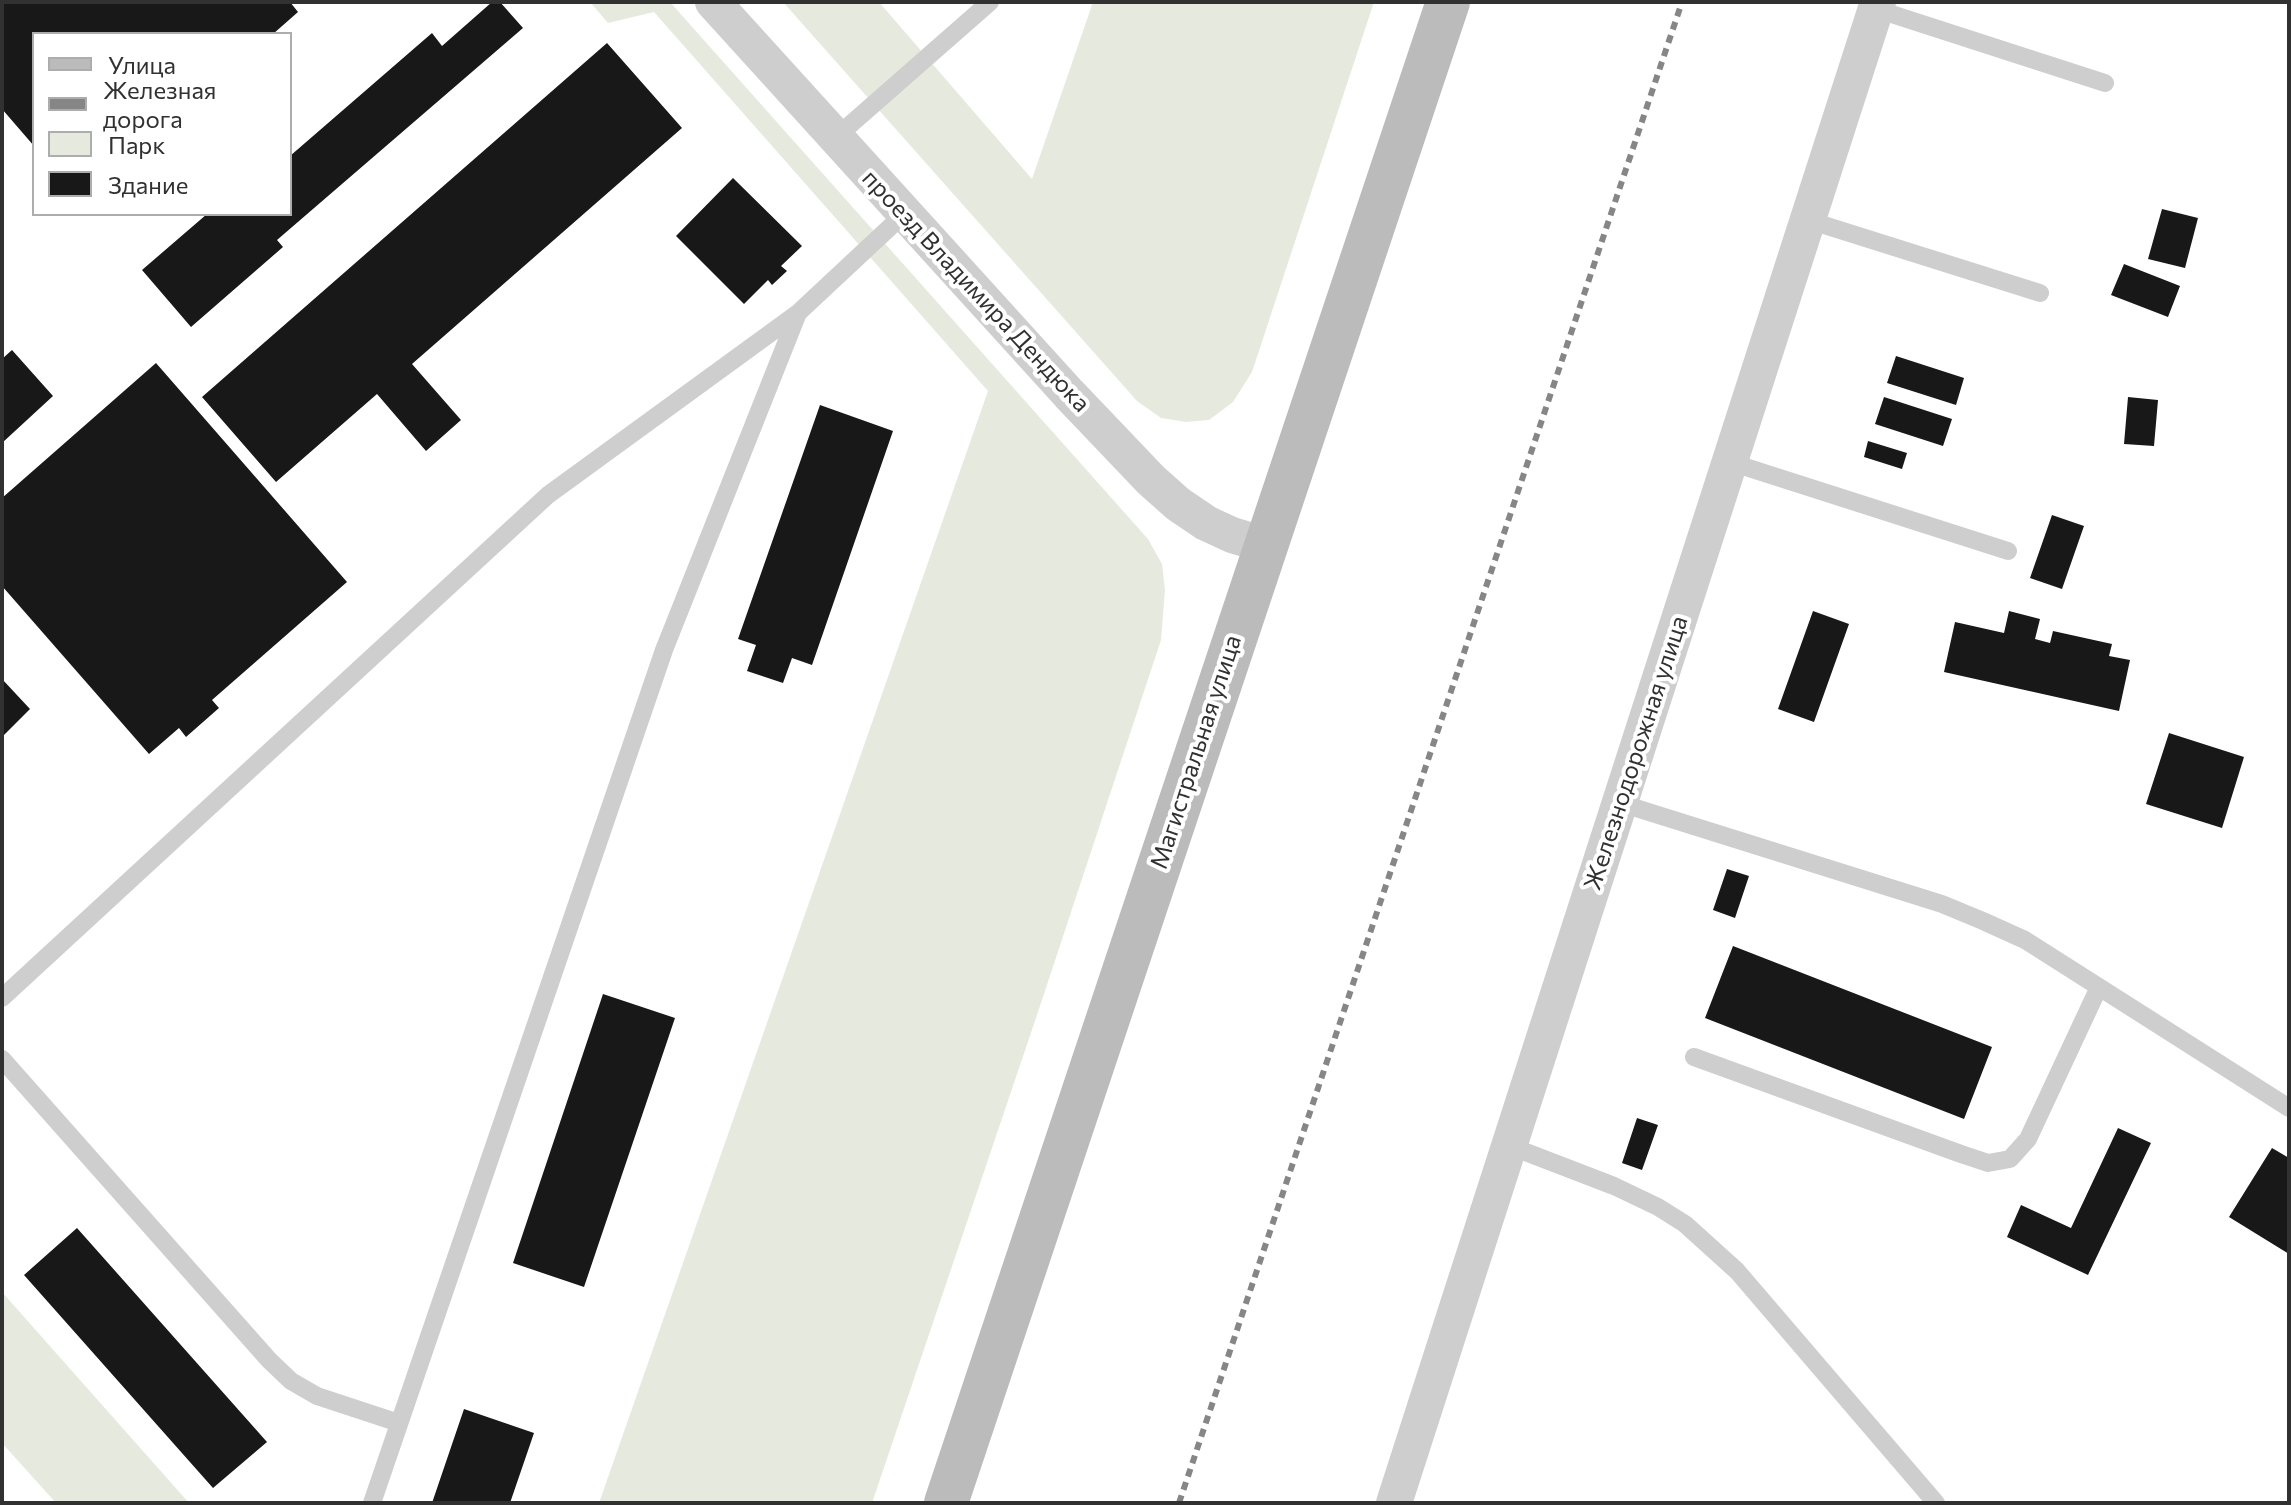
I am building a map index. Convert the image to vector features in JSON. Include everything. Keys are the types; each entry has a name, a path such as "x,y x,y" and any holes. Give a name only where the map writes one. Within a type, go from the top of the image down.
{"main road":[{"name":"Магистральная улица","path":"946,1503 1448,2"}],"street":[{"name":"проезд Владимира Дендюка","path":"713,2 904,214 1151,480 1206,523 1265,545"},
{"name":"Железнодорожная улица","path":"1394,1503 1877,5"}],"lane":[{"path":"835,138 989,2"},
{"path":"1877,5 2105,83"},
{"path":"2,998 548,495 798,313 904,214"},
{"path":"1808,220 2040,293"},
{"path":"372,1503 664,650 798,313"},
{"path":"1730,462 2008,551"},
{"path":"1620,803 1942,904 2025,940 2289,1108"},
{"path":"1694,1057 1988,1163 2010,1159 2028,1139 2099,987"},
{"path":"2,1059 291,1381 317,1396 399,1423"},
{"path":"1510,1146 1614,1186 1658,1207 1693,1231 1737,1271 1936,1503"}],"green space":[{"path":"590,2 670,2 1148,539 1162,564 1165,590 1161,640 872,1503 599,1503 988,391 654,12 608,23"},
{"path":"783,2 879,2 1032,179 1093,2 1374,2 1252,372 1233,402 1209,420 1186,422 1161,418 1137,401"},
{"path":"2,1292 189,1503 56,1503 2,1443"}],"building":[{"path":"2,2 290,2 298,12 275,32 32,32 32,144 2,109"},
{"path":"492,2 500,2 523,28 277,240 283,247 191,327 142,270 205,216 292,216 292,154 432,33 442,46"},
{"path":"607,43 682,128 412,364 461,420 426,451 377,394 276,482 202,397"},
{"path":"733,178 802,246 781,266 787,271 772,285 768,280 744,304 676,236"},
{"path":"2162,209 2198,218 2185,268 2148,259"},
{"path":"2124,264 2180,286 2168,317 2111,295"},
{"path":"12,350 53,396 2,443 2,359"},
{"path":"1896,356 1964,378 1956,405 1887,383"},
{"path":"156,363 347,582 212,700 219,708 186,737 179,728 149,754 2,586 2,498"},
{"path":"1884,397 1952,419 1943,446 1875,424"},
{"path":"2128,397 2158,400 2154,446 2124,444"},
{"path":"820,405 893,431 812,665 792,658 783,683 747,671 756,645 738,639"},
{"path":"1868,441 1907,453 1902,469 1864,457"},
{"path":"2052,515 2084,526 2062,589 2030,578"},
{"path":"1813,611 1849,624 1814,722 1778,709"},
{"path":"2009,611 2040,619 2035,639 2050,643 2053,631 2112,644 2109,656 2130,660 2119,711 1944,672 1955,622 2004,633"},
{"path":"2,679 30,709 2,737"},
{"path":"2169,733 2244,757 2222,828 2146,804"},
{"path":"1727,869 1749,876 1735,918 1713,910"},
{"path":"1733,946 1992,1047 1964,1119 1705,1018"},
{"path":"603,994 675,1018 584,1287 513,1263"},
{"path":"1637,1118 1658,1125 1642,1170 1622,1163"},
{"path":"2118,1128 2151,1143 2088,1275 2007,1237 2021,1205 2071,1228"},
{"path":"2272,1148 2289,1158 2289,1254 2229,1217"},
{"path":"77,1228 267,1442 213,1488 24,1275"},
{"path":"464,1409 534,1433 510,1503 432,1503"}],"railway":[{"path":"1179,1503 1682,2"}]}
